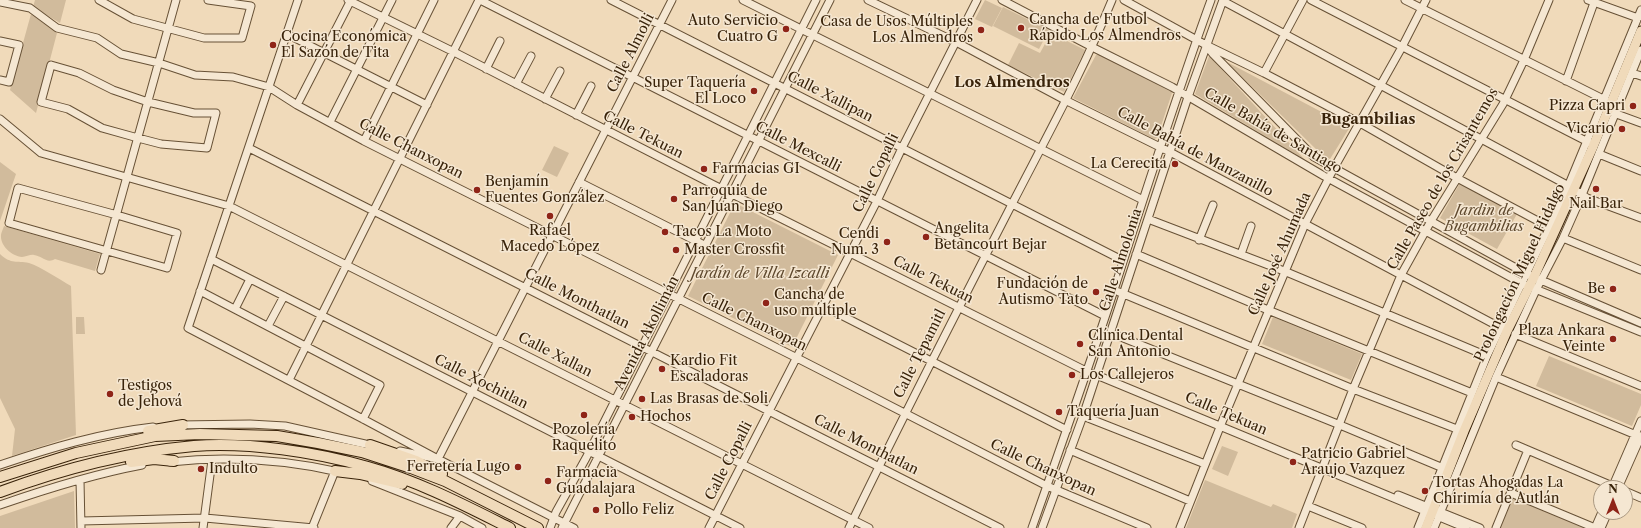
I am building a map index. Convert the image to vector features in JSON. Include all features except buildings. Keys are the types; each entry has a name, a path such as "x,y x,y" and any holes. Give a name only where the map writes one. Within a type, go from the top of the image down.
{"highway":[{"path":"105,447 125,438 148,431 183,425"},
{"path":"0,477 76,452 155,436 200,434 278,436 362,452 411,468 445,481 538,528"},
{"path":"370,445 416,461 449,477 486,502"},
{"path":"0,492 24,483 93,463 159,450 196,446 234,446 280,450 326,457 368,467 440,493 510,528"},
{"path":"62,473 154,459 174,461"},
{"path":"335,471 360,474 440,493"}],"main road":[{"name":"Prolongación Miguel Hidalgo","path":"1426,528 1461,430 1534,277 1553,228 1590,143 1610,106 1641,32"}],"street":[{"path":"99,0 133,19 204,38 242,38 251,6 208,0"},
{"path":"102,270 176,0"},
{"path":"298,0 188,328 290,380 438,459 553,517 563,526 574,528"},
{"path":"297,106 350,0"},
{"name":"Calle Tekuan","path":"350,0 721,189 958,307 1087,369 1433,511"},
{"path":"330,122 358,70 392,0"},
{"path":"364,141 434,0"},
{"path":"290,380 480,0"},
{"name":"Calle Mexcalli","path":"480,0 1105,316"},
{"name":"Calle Xallipan","path":"611,0 1122,260"},
{"name":"Calle Almolli","path":"438,459 672,0"},
{"path":"743,0 1143,200"},
{"name":"Avenida Akollimán","path":"550,528 553,517 589,451 642,347 816,0"},
{"name":"Avenida Akollimán","path":"563,526 760,142 830,0"},
{"name":"Calle Bahía de Manzanillo","path":"868,0 956,42 1065,100 1170,152 1508,331 1641,386"},
{"name":"Calle Copalli","path":"709,528 877,201 902,148 977,0"},
{"name":"Calle Bahía de Santiago","path":"1002,0 1092,48 1178,91 1329,178 1529,287 1641,332"},
{"name":"Calle Tepamitl","path":"849,528 878,466 958,307 1041,150 1092,48 1112,0"},
{"path":"1124,0 1197,38 1206,45 1264,73 1360,123 1457,178 1553,228"},
{"name":"Calle Almolonia","path":"1032,528 1114,290 1122,260 1178,91 1211,0"},
{"path":"1264,73 1303,0"},
{"path":"1311,0 1590,143"},
{"path":"1405,0 1566,81 1641,123"},
{"name":"Calle José Ahumada","path":"1180,528 1221,424 1305,224 1334,168 1402,47 1426,0"},
{"name":"Calle Paseo de los Crisantemos","path":"1299,528 1353,389 1401,275 1425,231 1504,100 1524,60 1549,0"},
{"path":"1223,1 1571,187 1582,195 1641,218"},
{"name":"Calle Almolonia","path":"1042,528 1083,416 1188,97 1223,1"},
{"path":"1566,81 1593,1 1638,18"},
{"name":"Calle Chanxopan","path":"0,2 30,8 57,28 96,38 122,54 159,63 195,75 233,77 269,87 297,106 364,141 1047,486 1147,528"},
{"path":"1534,277 1563,238 1599,154 1610,106 1641,10"},
{"path":"287,34 427,105"},
{"path":"0,41 19,45 9,82 0,80"},
{"path":"486,69 500,41"},
{"name":"Calle Bahía de Santiago","path":"1206,45 1213,54 1314,157 1534,277 1641,324"},
{"path":"1610,106 1632,73 1641,50"},
{"path":"516,84 531,56"},
{"path":"51,65 78,72 113,90 148,102 194,113 216,113 207,148 161,144 138,138 102,128 68,110 41,102 51,65"},
{"path":"545,99 560,70"},
{"path":"1632,73 1641,76"},
{"path":"576,115 591,86"},
{"name":"Calle Xallan","path":"0,119 41,152 229,206 869,528"},
{"name":"Calle Monthatlan","path":"249,148 1000,528"},
{"path":"1599,154 1641,170"},
{"path":"580,182 706,246"},
{"path":"18,188 117,215 177,233 167,268 9,223 18,188"},
{"path":"1199,240 1213,205"},
{"path":"1148,219 1199,240 1241,254 1284,271 1488,356"},
{"path":"1241,254 1251,226"},
{"path":"1563,238 1641,270"},
{"path":"1136,254 1268,310 1472,393"},
{"name":"Calle Xochitlan","path":"211,259 740,528"},
{"path":"234,309 250,279"},
{"path":"1114,290 1353,389 1461,430"},
{"path":"200,291 380,384 363,419"},
{"path":"268,326 284,296"},
{"path":"823,306 1067,430"},
{"path":"1434,528 1433,511 1442,468 1461,430 1472,393 1488,356 1508,331"},
{"path":"1418,528 1433,511 1496,377 1508,331"},
{"path":"1111,333 1340,425 1442,468"},
{"path":"1496,377 1639,436"},
{"path":"1083,416 1205,464"},
{"path":"1619,480 1639,436 1641,421"},
{"path":"0,465 78,441 133,430 183,425 250,424 285,426 438,459"},
{"path":"1516,445 1597,480"},
{"path":"1070,450 1190,500"},
{"path":"1496,528 1528,450"},
{"path":"204,528 212,460"},
{"path":"0,505 115,470 174,461 257,461 355,475 392,488 460,516 482,528"},
{"path":"80,480 81,524 205,518 313,528 335,471"},
{"path":"1511,493 1595,528"},
{"path":"1308,506 1362,528"},
{"path":"1433,511 1466,528"},
{"path":"1433,511 1480,528"},
{"path":"451,528 460,516"}],"green space":[{"path":"35,0 66,0 60,23 33,7"},
{"path":"985,0 1002,8 992,27 975,19"},
{"name":"Cancha de Futbol Rápido Los Almendros","path":"1003,7 1049,30 1039,49 993,26"},
{"path":"31,14 57,33 36,113 10,90"},
{"path":"1051,33 1085,50 1064,92 1008,65 1019,43 1040,53"},
{"path":"1101,54 1171,90 1172,93 1157,138 1154,139 1073,98 1096,55"},
{"path":"1209,56 1305,160 1195,94"},
{"path":"1227,62 1350,127 1330,159 1321,154"},
{"path":"554,146 569,153 557,177 542,170"},
{"path":"0,162 16,174 0,221"},
{"name":"Jardin de Bugambilias","path":"1460,183 1517,214 1497,249 1440,218"},
{"name":"Jardín de Villa Izcalli","path":"735,203 838,255 792,347 688,296"},
{"path":"4,226 100,254 95,271 55,259 49,261 34,255 22,257 14,255 7,250 2,243 1,235"},
{"path":"0,254 8,260 14,262 25,262 34,265 71,286 76,435 12,456 15,429 0,398"},
{"path":"76,317 84,317 85,334 76,334"},
{"path":"1273,317 1362,354 1351,380 1262,344"},
{"path":"1549,356 1641,394 1641,405 1632,426 1536,386"},
{"path":"1222,446 1238,452 1228,476 1212,469"},
{"path":"1205,480 1271,507 1273,504 1297,514 1292,528 1186,528"},
{"path":"74,491 75,528 0,528 0,516"},
{"path":"1516,497 1553,513 1553,515 1554,513 1587,528 1500,528 1512,498 1515,499"}],"place":[{"name":"Cancha de Futbol Rápido Los Almendros","path":"1021,28"},
{"name":"Auto Servicio Cuatro G","path":"786,29"},
{"name":"Casa de Usos Múltiples Los Almendros","path":"981,30"},
{"name":"Cocina Económica El Sazón de Tita","path":"273,45"},
{"name":"Super Taquería El Loco","path":"754,91"},
{"name":"Pizza Capri","path":"1633,106"},
{"name":"Vicario","path":"1622,129"},
{"name":"La Cerecita","path":"1175,164"},
{"name":"Farmacias GI","path":"704,169"},
{"name":"Nail Bar","path":"1596,189"},
{"name":"Benjamín Fuentes González","path":"477,190"},
{"name":"Parroquia de San Juan Diego","path":"674,199"},
{"name":"Rafael Macedo López","path":"550,216"},
{"name":"Tacos La Moto","path":"665,232"},
{"name":"Angelita Betancourt Bejar","path":"926,237"},
{"name":"Cendi Num. 3","path":"887,242"},
{"name":"Master Crossfit","path":"676,250"},
{"name":"Be","path":"1613,289"},
{"name":"Fundación de Autismo Tato","path":"1096,292"},
{"name":"Cancha de uso múltiple","path":"766,303"},
{"name":"Plaza Ankara Veinte","path":"1613,339"},
{"name":"Clínica Dental San Antonio","path":"1080,344"},
{"name":"Kardio Fit Escaladoras","path":"662,369"},
{"name":"Los Callejeros","path":"1072,375"},
{"name":"Testigos de Jehová","path":"110,394"},
{"name":"Las Brasas de Soli","path":"642,399"},
{"name":"Taquería Juan","path":"1059,412"},
{"name":"Pozolería Raquelito","path":"584,415"},
{"name":"Hochos","path":"632,417"},
{"name":"Patricio Gabriel Araujo Vazquez","path":"1293,462"},
{"name":"Ferretería Lugo","path":"518,467"},
{"name":"Indulto","path":"201,469"},
{"name":"Farmacia Guadalajara","path":"548,481"},
{"name":"Tortas Ahogadas La Chirimía de Autlán","path":"1425,491"},
{"name":"Pollo Feliz","path":"596,510"}],"district":[{"name":"Los Almendros","path":"1012,83"},
{"name":"Bugambilias","path":"1368,120"}]}
